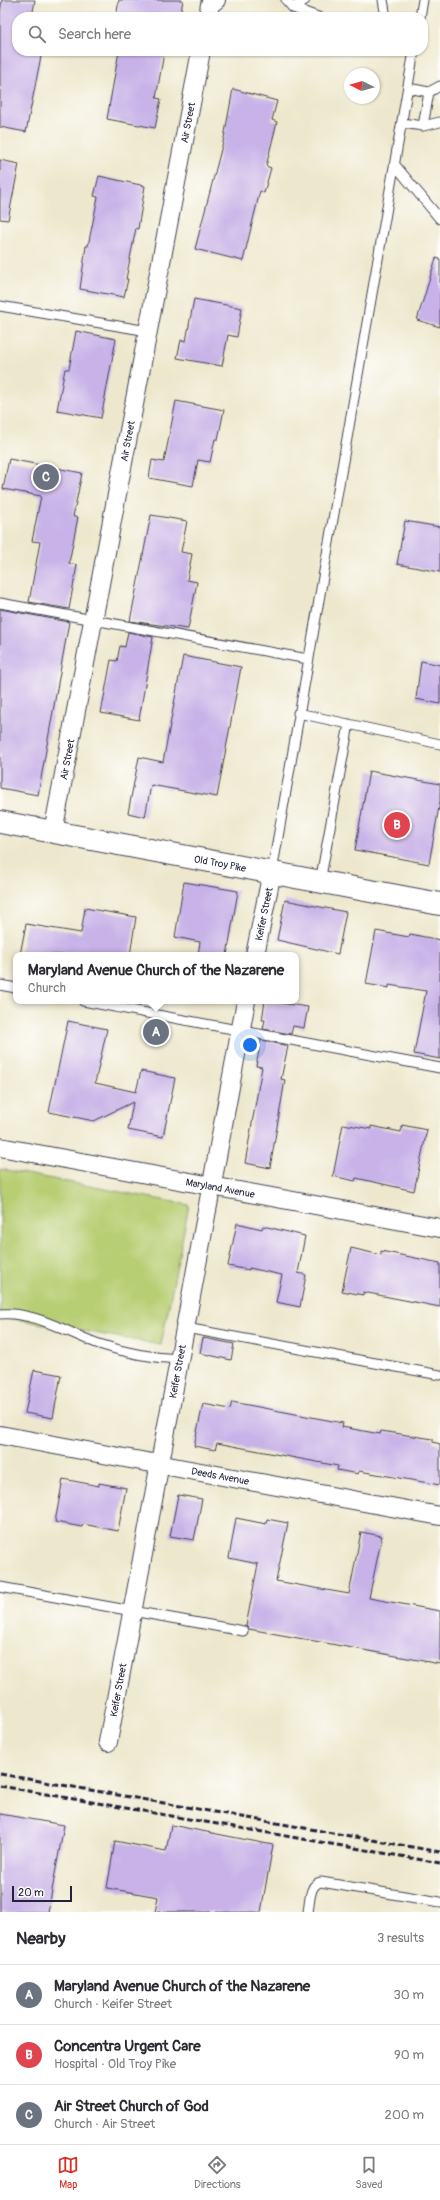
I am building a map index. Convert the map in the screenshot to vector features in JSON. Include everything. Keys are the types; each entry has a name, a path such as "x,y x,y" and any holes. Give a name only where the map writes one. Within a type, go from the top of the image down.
{"main road":[{"name":"Old Troy Pike","path":"0,822 440,904"}],"street":[{"name":"Air Street","path":"53,832 200,56"},
{"name":"Keifer Street","path":"256,952 272,872"},
{"name":"Keifer Street","path":"108,1742 161,1465 245,1004"},
{"name":"Maryland Avenue","path":"0,1147 440,1228"},
{"name":"Deeds Avenue","path":"0,1435 440,1516"}],"lane":[{"path":"286,0 293,8 304,12"},
{"path":"293,8 305,0"},
{"path":"383,0 385,12"},
{"path":"421,12 423,0"},
{"path":"272,872 298,713 413,56"},
{"path":"408,88 429,92 440,86"},
{"path":"423,126 429,92"},
{"path":"402,122 423,126 440,122"},
{"path":"395,165 440,219"},
{"path":"0,306 148,331"},
{"path":"0,603 308,659"},
{"path":"298,713 440,744"},
{"path":"320,882 348,724"},
{"path":"0,985 13,987"},
{"path":"100,1004 440,1068"},
{"path":"0,1314 35,1319 124,1352 151,1358 180,1359"},
{"path":"186,1328 440,1375"},
{"path":"0,1587 243,1631"},
{"path":"308,1912 313,1886 316,1883 321,1882 440,1902"}],"green space":[{"path":"0,1169 189,1205 161,1345 0,1316"}],"building":[{"path":"2,0 35,0 33,12 12,12 12,56 41,56 26,132 0,127 0,12"},
{"path":"119,0 183,0 181,12 117,12"},
{"path":"118,56 163,56 156,98 161,99 155,128 107,119"},
{"path":"233,89 277,101 272,120 277,122 266,166 271,168 264,193 260,191 243,261 195,249 224,138"},
{"path":"0,160 19,164 8,220 0,219"},
{"path":"99,176 145,186 138,229 136,228 126,279 128,279 124,297 80,289 86,246 88,246 98,197 94,196"},
{"path":"436,258 440,259 440,327 417,320"},
{"path":"194,299 242,308 237,337 228,335 222,366 177,358 181,340 186,341"},
{"path":"76,331 116,339 101,418 57,410 65,369 69,369"},
{"path":"176,401 224,410 218,439 215,439 210,462 198,460 193,486 149,478 152,460 164,462"},
{"path":"9,459 82,473 73,517 78,517 69,563 77,565 69,609 29,602 40,542 32,541 41,496 3,489"},
{"path":"151,515 187,521 181,552 192,554 187,580 197,582 188,629 130,621"},
{"path":"405,521 440,527 440,572 397,564"},
{"path":"0,609 69,622 38,795 0,788"},
{"path":"128,632 153,637 139,720 101,713 111,660 117,661 120,646 125,647"},
{"path":"183,656 241,667 217,797 151,785 145,817 128,813 139,757 163,762"},
{"path":"421,661 440,665 440,704 416,699"},
{"path":"369,771 440,784 440,801 429,864 355,850"},
{"path":"184,882 238,891 228,952 198,952 200,942 175,937"},
{"path":"285,900 346,912 338,954 277,940"},
{"path":"85,908 136,917 130,952 21,952 26,924 81,933"},
{"path":"376,931 409,937 410,934 440,940 440,1059 414,1054 426,991 389,985 389,988 366,984"},
{"path":"265,1004 286,1004 308,1007 304,1028 293,1026 291,1034 263,1029 265,1020 262,1020"},
{"path":"68,1021 107,1029 95,1083 136,1092 141,1071 175,1078 163,1137 128,1130 133,1102 94,1121 49,1112"},
{"path":"261,1040 288,1046 281,1079 285,1080 270,1168 245,1163 262,1067 256,1066"},
{"path":"343,1124 371,1129 371,1126 401,1132 402,1125 427,1130 414,1191 356,1178 355,1181 333,1176"},
{"path":"237,1223 262,1229 263,1226 305,1236 298,1273 306,1275 300,1307 276,1302 282,1275 249,1268 249,1270 228,1266"},
{"path":"351,1248 381,1255 381,1251 440,1263 440,1307 363,1292 363,1295 342,1291"},
{"path":"203,1338 234,1344 231,1360 200,1353"},
{"path":"34,1370 61,1375 53,1418 25,1413"},
{"path":"232,1402 343,1423 342,1427 380,1434 381,1431 433,1439 433,1442 440,1444 440,1485 359,1471 358,1474 337,1470 338,1466 217,1443 215,1450 194,1446 203,1404 230,1409"},
{"path":"63,1479 99,1486 99,1483 126,1488 118,1531 83,1524 82,1527 55,1522"},
{"path":"178,1495 202,1499 194,1540 170,1536"},
{"path":"236,1518 266,1524 267,1519 288,1523 276,1581 349,1594 361,1532 382,1536 369,1598 440,1611 440,1664 249,1629 246,1626 258,1564 229,1558"},
{"path":"0,1814 64,1825 48,1912 0,1912"},
{"path":"171,1825 273,1845 261,1912 155,1912 158,1897 107,1888 115,1841 166,1851"}],"railway":[{"path":"0,1774 440,1852"},
{"path":"0,1786 440,1863"}],"place":[{"name":"Air Street Church of God","path":"46,477"},
{"name":"Concentra Urgent Care","path":"397,825"},
{"name":"Maryland Avenue Church of the Nazarene","path":"156,1032"}]}
